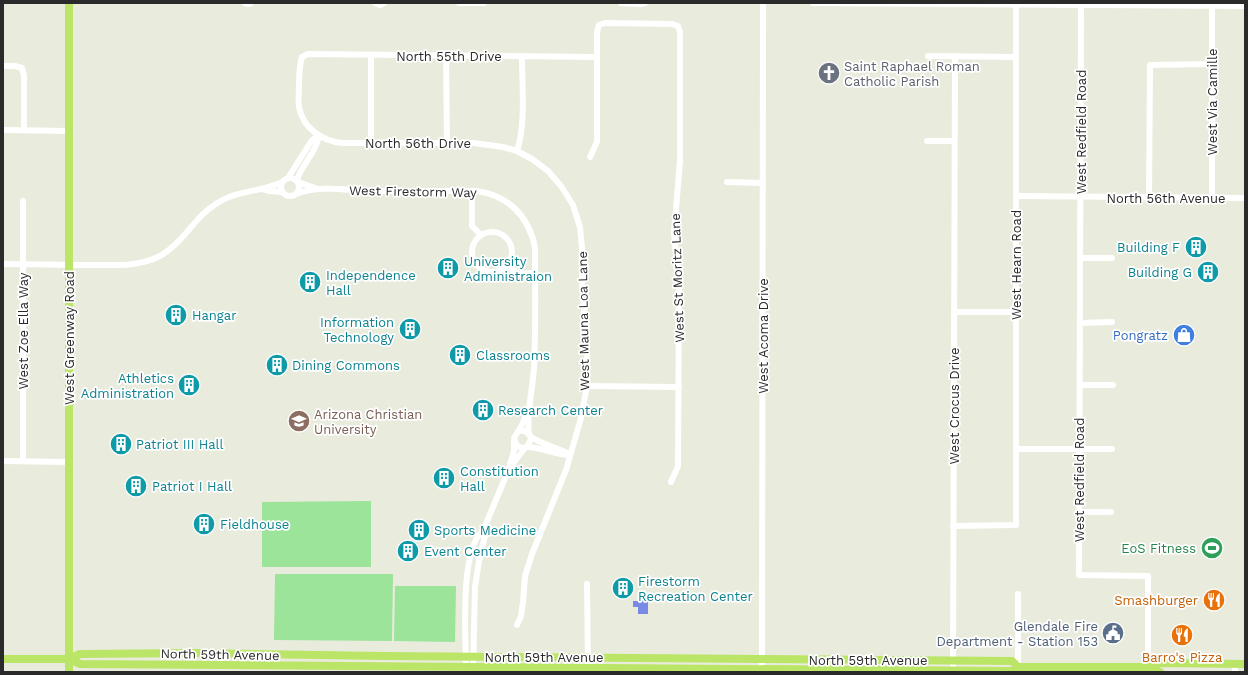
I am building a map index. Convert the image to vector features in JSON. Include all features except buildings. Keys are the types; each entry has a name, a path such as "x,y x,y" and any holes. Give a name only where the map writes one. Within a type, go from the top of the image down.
{"main road":[{"name":"West Greenway Road","path":"69,3 69,672"},
{"path":"133,653 134,664"},
{"name":"North 59th Avenue","path":"3,659 69,659 80,654 178,653 1012,661 1018,667"},
{"path":"178,653 178,664"},
{"name":"North 59th Avenue","path":"69,659 80,664 178,664 469,669 762,669 809,671 1012,671 1018,667 1054,670 1148,667 1162,663 1235,668 1245,664"},
{"name":"North 59th Avenue","path":"1148,667 1160,672"}],"street":[{"path":"245,3 251,3"},
{"path":"375,3 380,5 384,3"},
{"path":"459,3 484,3"},
{"path":"621,3 645,3"},
{"name":"West Acoma Drive","path":"762,669 763,3"},
{"path":"812,3 1016,5 1170,4 1245,6"},
{"name":"West Hearn Road","path":"953,526 1016,525 1016,5"},
{"name":"West Redfield Road","path":"1081,5 1079,575 1148,576 1148,667"},
{"name":"West Via Camille","path":"1212,6 1212,198"},
{"name":"West St Moritz Lane","path":"597,57 597,32 599,26 605,24 672,24 678,26 680,32 680,161 674,233 679,289 678,466 672,482"},
{"name":"North 55th Drive","path":"320,136 313,131 304,119 299,108 299,64 302,57 308,54 597,57"},
{"path":"371,143 372,55"},
{"path":"446,56 446,143"},
{"path":"517,151 522,128 522,56"},
{"path":"928,56 1016,56"},
{"name":"West Crocus Drive","path":"953,671 955,56"},
{"path":"590,157 597,142 597,57"},
{"path":"1149,198 1150,65 1212,64"},
{"path":"3,66 15,66 22,68 24,76 24,130"},
{"path":"3,130 69,131"},
{"path":"262,189 282,192 288,196 296,194 299,188 297,181 298,174 312,140 320,136"},
{"name":"North 56th Drive","path":"320,136 332,142 488,144 517,151"},
{"path":"927,141 954,141"},
{"name":"West Mauna Loa Lane","path":"517,151 532,159 548,171 561,186 573,205 580,227 582,248 582,282 587,354 587,386 581,418 557,493 532,554 525,576 524,602 521,616 517,625"},
{"path":"3,264 137,264 152,259 171,248 203,214 214,206 232,195 262,189 281,183 288,178 306,156"},
{"path":"288,178 293,178 297,181"},
{"name":"West Firestorm Way","path":"297,181 318,189"},
{"path":"727,182 763,183"},
{"path":"281,183 280,188 282,192"},
{"name":"West Firestorm Way","path":"296,194 302,191 318,189 486,193 496,196 509,203 520,214 532,235 535,248 534,367 528,424 530,435"},
{"path":"472,192 472,226 481,235"},
{"name":"North 56th Avenue","path":"1016,196 1245,198"},
{"name":"West Zoe Ella Way","path":"23,201 23,461"},
{"path":"488,232 502,234 512,245 512,259 508,266 496,273 489,273 476,266 472,253 476,240 481,235 488,232"},
{"path":"1080,258 1112,258"},
{"path":"508,266 518,274 535,274"},
{"path":"954,312 1016,312"},
{"path":"1080,323 1112,322"},
{"path":"1080,385 1113,385"},
{"path":"587,386 679,387"},
{"name":"West Firestorm Way","path":"519,431 530,407"},
{"path":"470,657 465,608 467,576 478,534 483,530 508,471 514,451 515,436 519,431 525,431 560,455 570,455"},
{"path":"508,471 531,442 530,435"},
{"path":"514,442 519,448 548,448"},
{"path":"1016,449 1112,449"},
{"path":"3,461 68,462"},
{"path":"1079,512 1111,512"},
{"path":"469,669 475,587 484,536 483,530"},
{"path":"587,584 588,668"},
{"path":"1018,594 1018,667"},
{"path":"809,660 809,671"}],"green space":[{"path":"371,501 371,567 262,567 262,502"},
{"path":"275,574 393,574 392,641 274,640"},
{"path":"395,586 456,586 455,642 394,641"}],"water":[{"path":"638,595 648,595 648,614 638,614 638,607 633,607 633,601 638,601"}],"place":[{"name":"Saint Raphael Roman Catholic Parish","path":"829,73"},
{"name":"Building F","path":"1196,247"},
{"name":"University Administraion","path":"448,268"},
{"name":"Building G","path":"1208,272"},
{"name":"Independence Hall","path":"310,282"},
{"name":"Hangar","path":"176,315"},
{"name":"Information Technology","path":"410,329"},
{"name":"Pongratz","path":"1184,335"},
{"name":"Classrooms","path":"460,355"},
{"name":"Dining Commons","path":"277,365"},
{"name":"Athletics Administration","path":"189,385"},
{"name":"Research Center","path":"483,410"},
{"name":"Arizona Christian University","path":"299,421"},
{"name":"Patriot III Hall","path":"121,444"},
{"name":"Constitution Hall","path":"444,478"},
{"name":"Patriot I Hall","path":"136,486"},
{"name":"Fieldhouse","path":"204,524"},
{"name":"Sports Medicine","path":"419,530"},
{"name":"EoS Fitness","path":"1212,548"},
{"name":"Event Center","path":"408,551"},
{"name":"Firestorm Recreation Center","path":"623,588"},
{"name":"Smashburger","path":"1214,600"},
{"name":"Glendale Fire Department - Station 153","path":"1113,633"},
{"name":"Barro's Pizza","path":"1182,635"}]}
